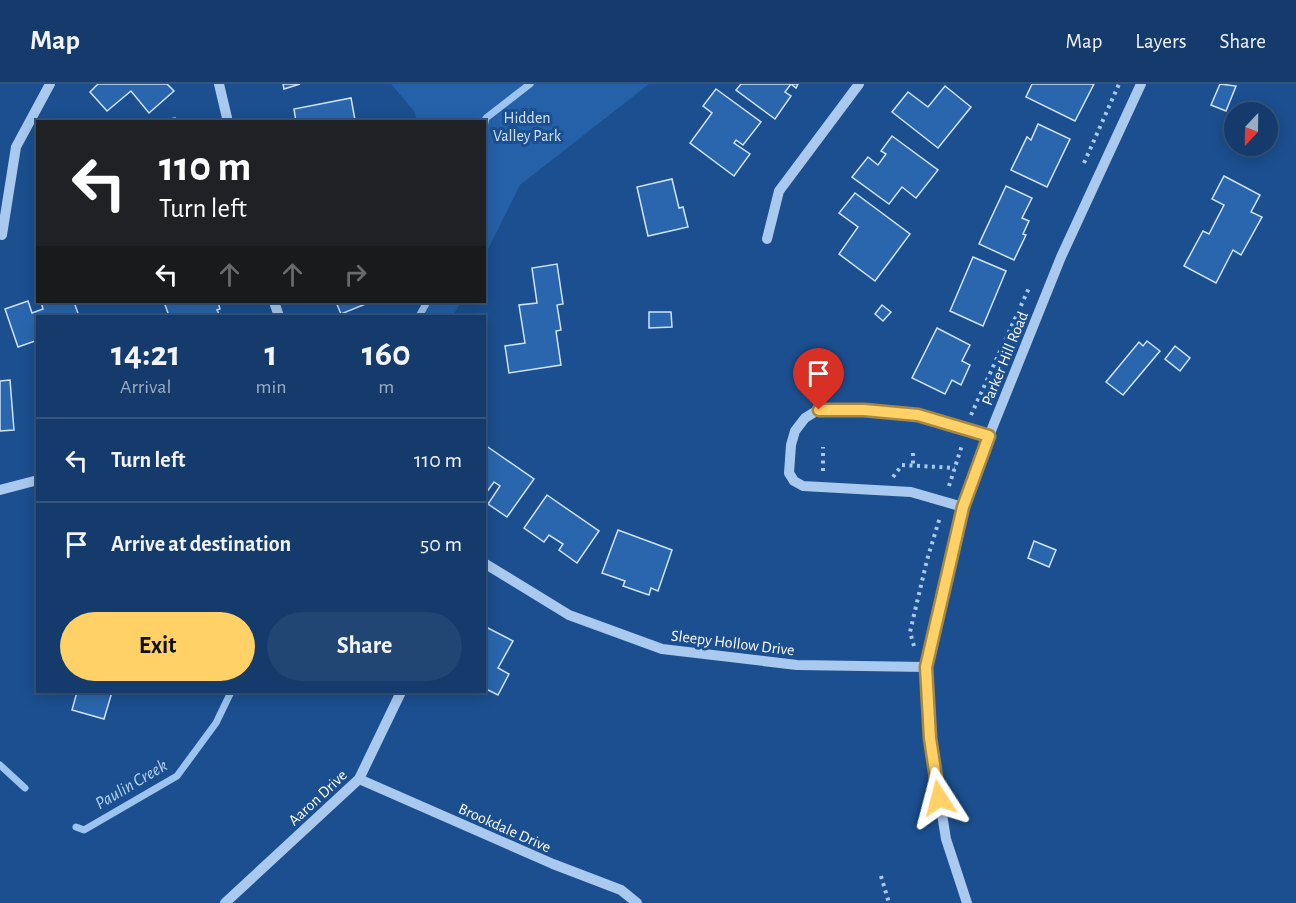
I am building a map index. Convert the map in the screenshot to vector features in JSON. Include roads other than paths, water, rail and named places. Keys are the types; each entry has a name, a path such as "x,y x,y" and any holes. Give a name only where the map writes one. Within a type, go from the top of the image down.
{"street":[{"path":"2,235 15,147 50,84"},
{"path":"219,84 228,120"},
{"path":"767,239 779,191 859,84"},
{"name":"Parker Hill Road","path":"967,903 946,838 930,738 926,667 963,507 989,436 1061,257 1141,84"},
{"path":"963,507 911,492 803,486 794,481 789,473 791,445 795,431 805,418 819,410 864,410 918,415 989,436"},
{"path":"0,490 36,481"},
{"name":"Sleepy Hollow Drive","path":"486,564 569,615 662,649 796,665 926,667"},
{"name":"Aaron Drive","path":"225,903 359,779 401,693"},
{"name":"Brookdale Drive","path":"359,779 553,864 621,890 637,903"}],"waterway":[{"name":"Paulin Creek","path":"486,120 530,84"},
{"name":"Paulin Creek","path":"420,315 426,303"},
{"name":"Paulin Creek","path":"76,827 84,830 177,776 216,723 231,693"},
{"name":"Paulin Creek","path":"0,765 25,788"}],"park label":[{"name":"Hidden Valley Park","path":"527,126"}]}
